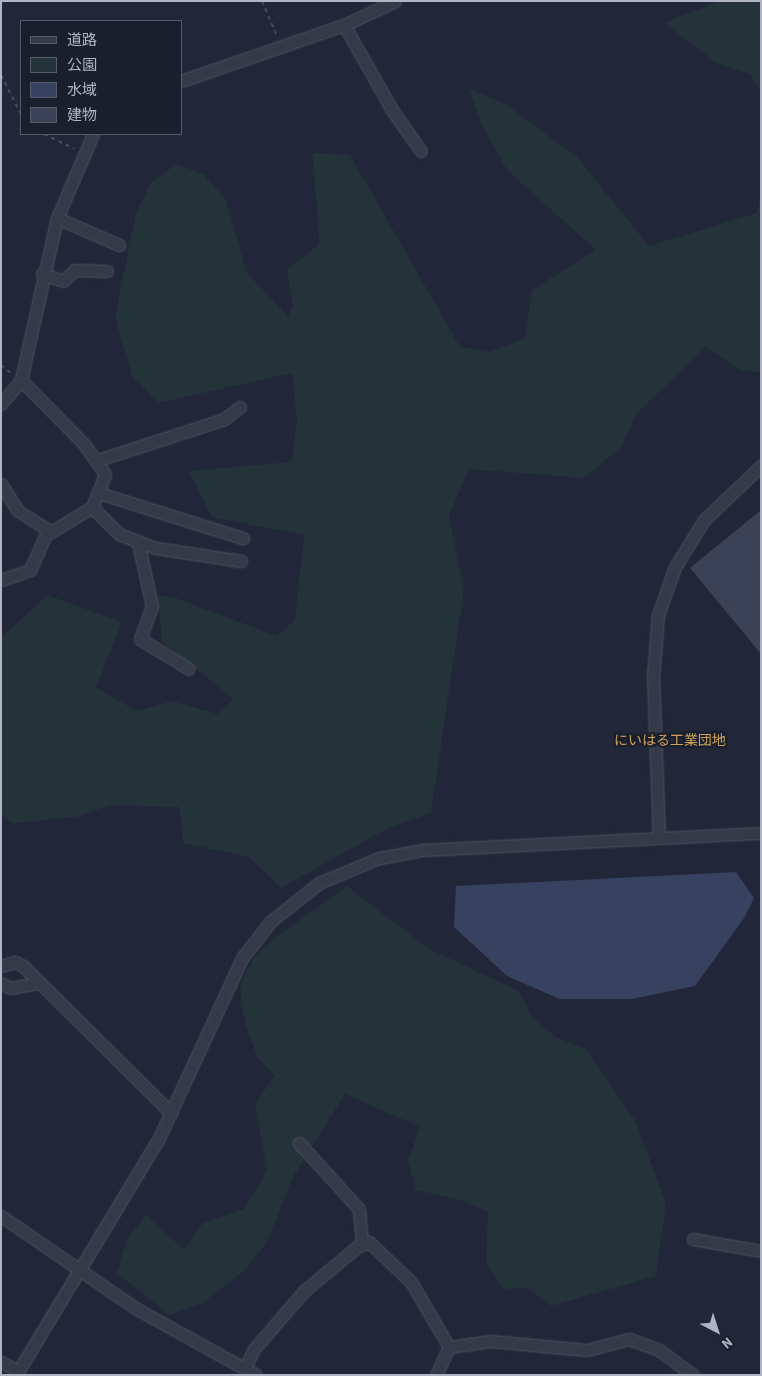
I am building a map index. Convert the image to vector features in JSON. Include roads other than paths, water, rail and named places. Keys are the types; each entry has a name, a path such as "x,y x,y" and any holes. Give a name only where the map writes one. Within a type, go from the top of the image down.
{"street":[{"path":"182,81 344,25 395,1"},
{"path":"344,25 392,110 421,151"},
{"path":"1,404 21,380 42,274 57,218 82,152 91,135"},
{"path":"57,218 119,245"},
{"path":"42,274 64,281 75,270 106,271"},
{"path":"1,484 16,510 48,530 63,526 92,507 105,474 98,460 21,380"},
{"path":"98,460 224,419 240,407"},
{"path":"659,838 653,677 658,614 675,566 704,520 761,466"},
{"path":"99,493 211,524 243,538"},
{"path":"92,507 119,534 138,542 241,561"},
{"path":"1,580 30,570 48,530"},
{"path":"138,542 152,606 140,639 189,669"},
{"path":"1,1362 17,1373 78,1272 171,1113 242,958 271,921 319,884 379,858 423,850 761,833"},
{"path":"1,966 15,962 171,1113"},
{"path":"1,983 10,988 38,983"},
{"path":"299,1143 358,1208 362,1245"},
{"path":"1,1216 78,1272 256,1375"},
{"path":"693,1239 761,1251"},
{"path":"245,1368 254,1349 304,1290 362,1245 369,1242 381,1251 411,1282 449,1348"},
{"path":"449,1348 490,1341 587,1350 629,1339 659,1350 692,1375"},
{"path":"436,1375 449,1348"}],"water":[{"path":"736,872 754,898 744,918 695,986 632,999 560,999 507,976 454,927 456,886"}],"district":[{"name":"にいはる工業団地","path":"670,741"}]}
